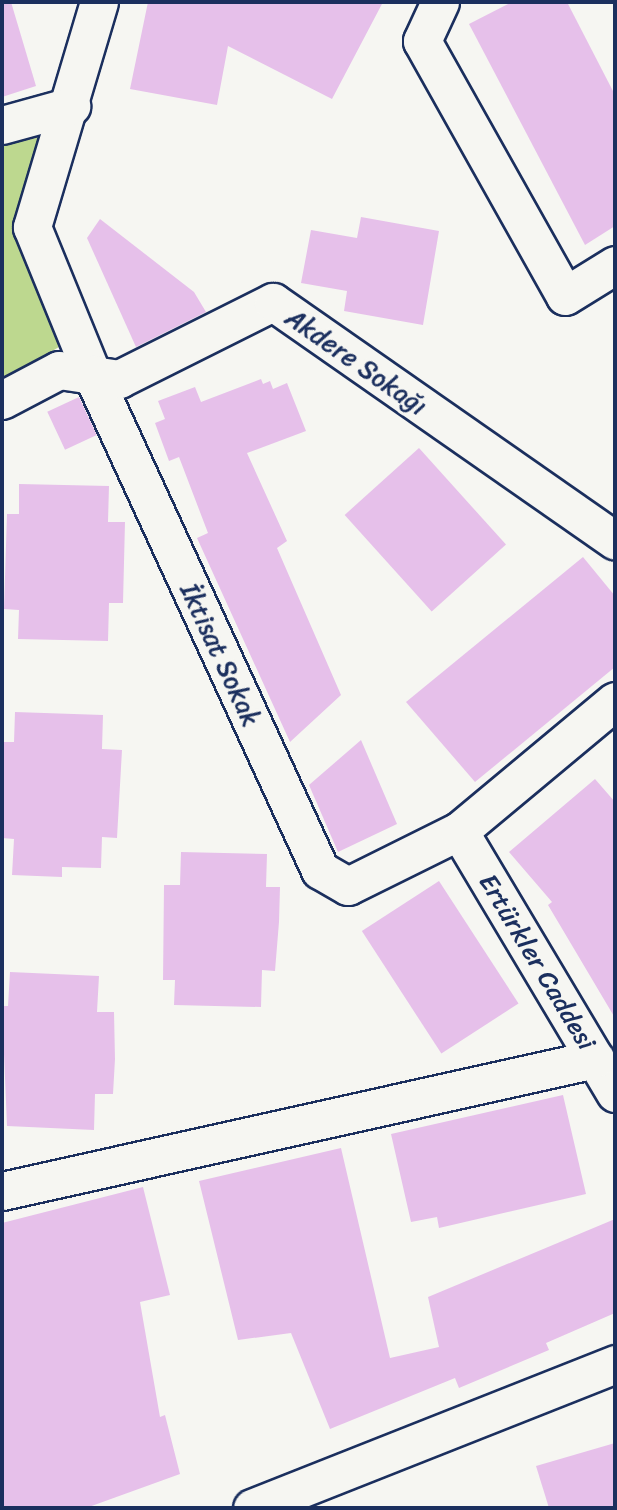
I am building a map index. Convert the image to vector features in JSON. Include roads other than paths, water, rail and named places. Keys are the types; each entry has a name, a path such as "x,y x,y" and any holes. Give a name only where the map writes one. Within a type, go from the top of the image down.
{"street":[{"name":"İktisat Sokak","path":"99,2 71,106 32,227 92,374 320,870 348,886 460,831 615,701"},
{"path":"440,2 422,41 565,296 615,265"},
{"path":"2,125 71,106"},
{"name":"Akdere Sokağı","path":"2,400 60,370 119,379 273,302 615,541"},
{"name":"Ertürkler Caddesi","path":"460,831 615,1093"},
{"path":"2,1191 595,1059"},
{"path":"253,1508 615,1364"}]}
